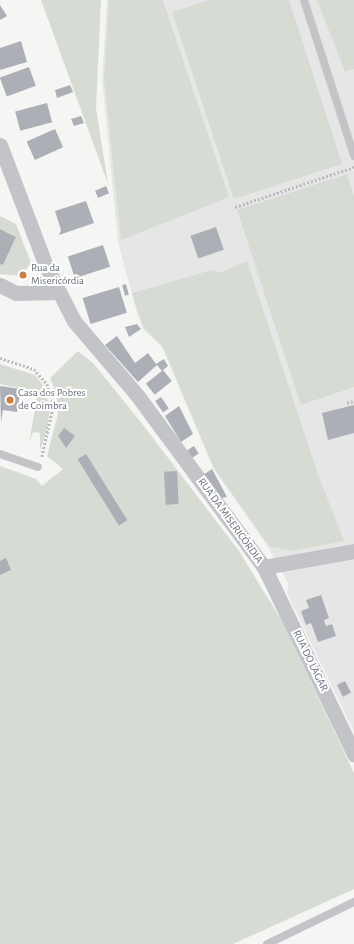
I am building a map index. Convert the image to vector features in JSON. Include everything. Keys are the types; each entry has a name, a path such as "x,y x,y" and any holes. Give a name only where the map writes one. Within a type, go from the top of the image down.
{"street":[{"name":"RUA DA MISERICÓRDIA","path":"0,145 58,292 74,321 137,395 264,567"},
{"path":"0,285 16,293 58,292"},
{"path":"264,567 354,551"},
{"name":"RUA DO LAGAR","path":"264,567 354,754"}],"lane":[{"path":"304,0 354,156"},
{"path":"0,454 38,467"},
{"path":"267,944 354,902"}],"path":[{"path":"235,207 354,167"},
{"path":"0,358 34,369 47,384 54,404 52,424 38,467"},
{"path":"347,403 354,401"}],"shaded area":[{"path":"41,0 101,0 96,108 108,184"},
{"path":"107,0 354,0 354,732 287,593 288,583 268,547 213,468 162,347 143,329 137,313 118,242 102,79"},
{"path":"109,0 163,0 229,197 121,240 104,79"},
{"path":"210,0 289,0 342,164 234,199 172,12"},
{"path":"317,0 354,0 354,69 345,72"},
{"path":"347,174 354,197 354,387 301,405 237,210"},
{"path":"0,216 16,224 31,263 21,276 0,274 0,264 3,265 16,237 0,229"},
{"path":"247,261 318,474 344,541 294,551 269,546 214,468 163,347 144,328 138,312 132,293 212,270 219,273"},
{"path":"78,351 94,364 143,425 239,551 282,621 354,773 354,889 233,944 0,944 0,466 36,479 42,486 63,469 47,456 58,414 56,393 50,378"},
{"path":"0,364 35,375 43,385 50,407 47,431 40,450 40,433 33,432 29,443 38,392 0,384"}],"building":[{"path":"0,5 7,16 0,20"},
{"path":"21,41 27,62 0,70 0,48"},
{"path":"29,67 36,86 7,96 0,78"},
{"path":"70,85 73,92 57,98 55,90"},
{"path":"47,103 52,122 20,131 15,112"},
{"path":"81,116 84,123 74,126 71,119"},
{"path":"55,129 63,147 35,160 27,142"},
{"path":"106,186 109,193 98,198 95,191"},
{"path":"86,201 94,223 59,235 61,230 55,211"},
{"path":"216,227 224,250 198,258 190,236"},
{"path":"0,229 16,237 3,265 0,264"},
{"path":"103,245 110,267 75,278 68,256"},
{"path":"126,284 129,295 125,296 122,285"},
{"path":"119,287 127,313 91,324 83,298"},
{"path":"137,324 141,329 129,337 125,327"},
{"path":"117,336 135,363 148,353 156,364 164,359 168,366 162,371 157,365 138,382 105,345"},
{"path":"163,370 172,381 155,395 146,384"},
{"name":"Casa dos Pobres de Coimbra","path":"0,386 21,389 17,412 3,410 1,422"},
{"path":"161,397 169,409 163,413 155,401"},
{"path":"354,405 354,433 328,440 322,413"},
{"path":"179,406 193,434 181,442 165,416"},
{"path":"64,428 75,436 66,448 58,436"},
{"path":"194,446 199,454 192,458 187,450"},
{"path":"86,454 127,520 119,525 78,459"},
{"path":"212,469 227,497 221,498 203,475"},
{"path":"177,471 179,504 166,505 164,472"},
{"path":"6,558 11,570 0,575 0,561"},
{"path":"321,595 329,618 324,620 326,626 332,624 336,636 318,642 311,623 306,625 301,611 309,608 306,600"},
{"path":"345,681 351,693 343,697 337,685"}],"place":[{"name":"Rua da Misericórdia","path":"23,275"},
{"name":"Casa dos Pobres de Coimbra","path":"10,400"}]}
